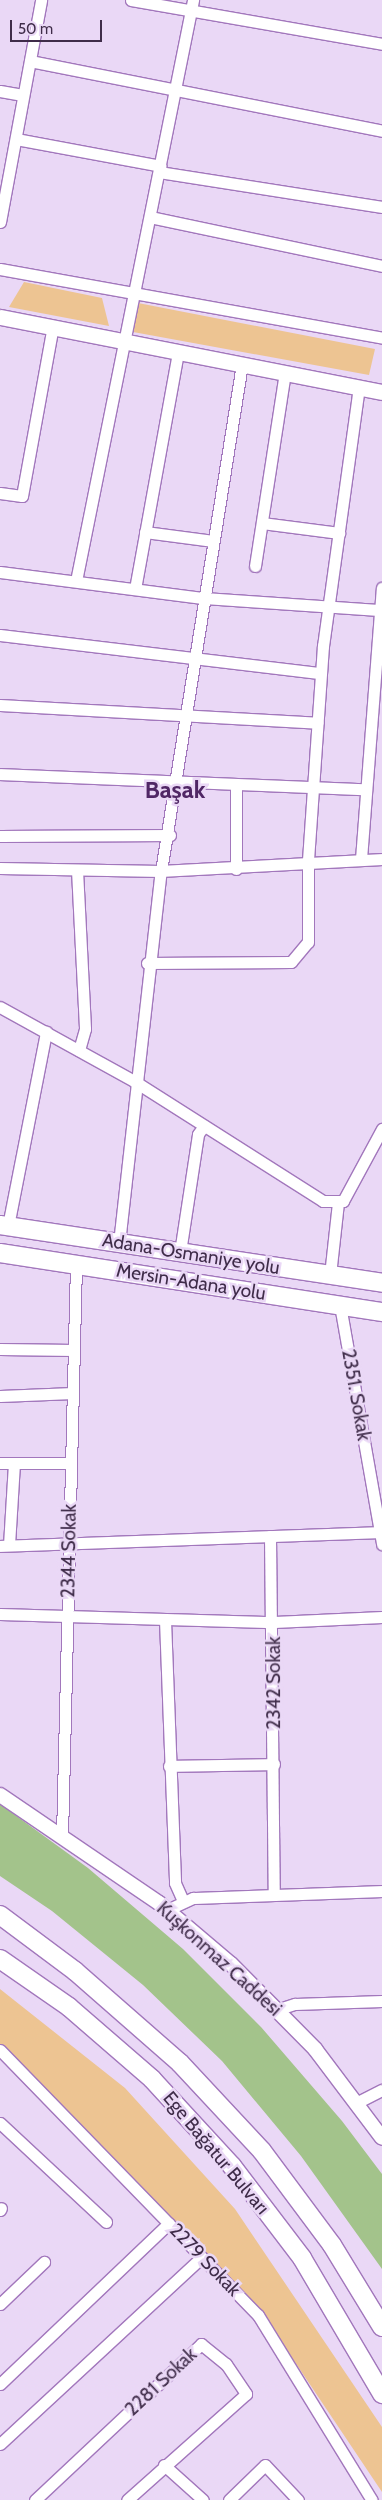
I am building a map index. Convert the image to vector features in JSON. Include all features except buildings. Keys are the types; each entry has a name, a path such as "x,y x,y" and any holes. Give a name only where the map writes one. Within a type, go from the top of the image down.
{"main road":[{"path":"0,317 382,392"},
{"name":"Adana-Osmaniye yolu","path":"4,1225 382,1283"},
{"name":"Mersin-Adana yolu","path":"0,1253 382,1312"},
{"name":"Ege Bağatur Bulvarı","path":"0,1915 75,1971 180,2063 236,2124 332,2245 382,2327"},
{"name":"Ege Bağatur Bulvarı","path":"0,1958 69,2006 152,2079 232,2166 302,2258 382,2394"}],"street":[{"path":"1,216 41,0"},
{"path":"131,0 192,5 382,44"},
{"path":"76,581 192,5"},
{"path":"30,62 177,87 382,131"},
{"path":"0,91 23,95"},
{"path":"16,138 160,169 382,207"},
{"path":"150,217 382,266"},
{"path":"0,269 382,338"},
{"path":"0,492 22,496 52,326"},
{"path":"135,589 178,352"},
{"path":"119,1243 147,963 161,871 170,835 194,659 242,364"},
{"path":"255,566 285,373"},
{"path":"147,963 291,962 308,942 308,860 321,673 328,607 359,388"},
{"path":"262,524 339,533"},
{"path":"145,532 213,541"},
{"path":"0,572 204,598 379,610"},
{"path":"361,860 364,789 382,588"},
{"path":"0,635 321,673"},
{"path":"0,705 317,723"},
{"path":"0,774 312,790 364,789"},
{"path":"236,786 236,869"},
{"path":"0,836 170,835"},
{"path":"0,868 161,871 236,869 308,860 382,859"},
{"path":"76,870 85,1029 79,1050"},
{"path":"0,1007 134,1081 281,1177 323,1201 338,1203"},
{"path":"4,1225 46,1032"},
{"path":"180,1252 196,1144 204,1126"},
{"path":"330,1275 338,1203 347,1195 382,1129"},
{"name":"2344 Sokak","path":"62,1836 76,1265"},
{"name":"2351. Sokak","path":"340,1305 382,1544"},
{"path":"0,1349 74,1350"},
{"path":"0,1396 73,1393"},
{"path":"0,1463 71,1463"},
{"path":"14,1463 4,1546 380,1532"},
{"path":"270,1536 274,1622 382,1617"},
{"name":"2342 Sokak","path":"0,1614 274,1622 274,1895"},
{"path":"165,1620 169,1766 175,1883 182,1899"},
{"path":"169,1766 274,1764"},
{"name":"Kuşkonmaz Caddesi","path":"0,1795 168,1910 276,2010 315,2050 382,2138"},
{"path":"168,1910 182,1899 382,1891"},
{"path":"276,2010 295,2004 382,2001"},
{"name":"2279 Sokak","path":"0,2050 258,2315 372,2500"},
{"path":"356,2103 382,2090"},
{"path":"0,2123 106,2222"},
{"path":"0,2384 169,2223"},
{"path":"0,2444 202,2257"},
{"path":"0,2304 44,2262"},
{"name":"2281 Sokak","path":"35,2500 202,2344 226,2364 246,2394 164,2465 127,2500"},
{"path":"164,2465 203,2500"},
{"path":"229,2500 264,2465 298,2500"}],"shaded area":[{"path":"24,282 102,298 109,326 9,307"},
{"path":"138,303 375,349 369,375 133,332"},
{"path":"0,1804 88,1868 183,1949 261,2027 342,2121 382,2174 382,2269 301,2156 222,2061 143,1985 52,1911 0,1876"},
{"path":"0,1989 125,2088 235,2209 382,2427 382,2492 256,2304 0,2046"}],"district":[{"name":"Başak","path":"175,790"}]}
